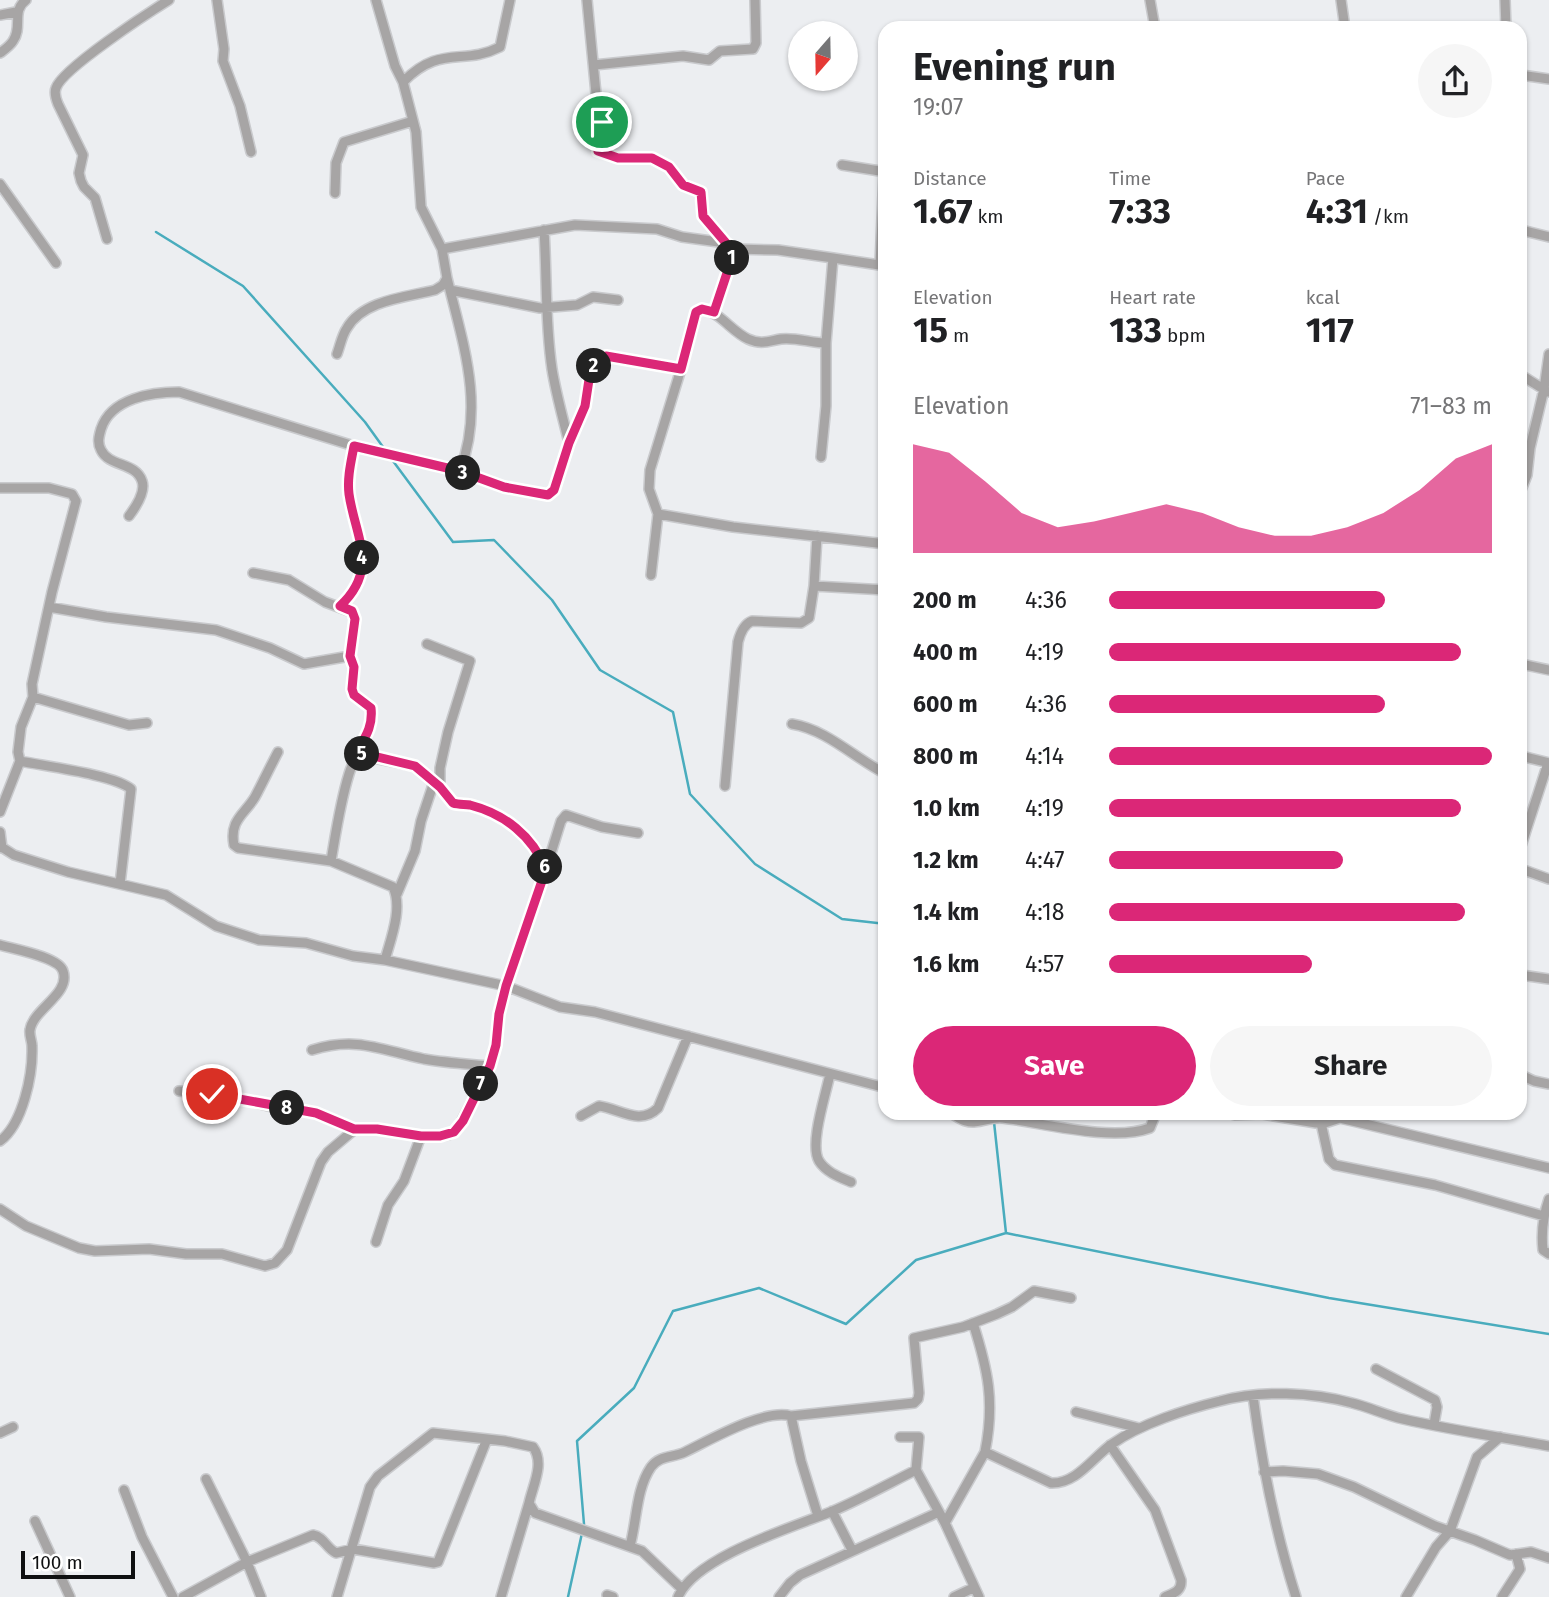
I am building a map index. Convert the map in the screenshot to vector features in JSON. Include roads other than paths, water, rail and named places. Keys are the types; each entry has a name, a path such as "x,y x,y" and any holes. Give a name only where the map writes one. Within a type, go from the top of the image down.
{"street":[{"path":"0,53 13,41 17,33 19,25 16,12 26,0"},
{"path":"107,239 95,198 81,181 79,173 83,155 58,104 56,86 75,66 169,0"},
{"path":"217,0 224,43 223,61 240,106 251,152"},
{"path":"376,0 416,132 421,207 442,249 470,378 473,410 471,430 460,471"},
{"path":"403,82 434,59 473,55 500,47 510,0"},
{"path":"587,0 597,104 603,126 598,151 618,158 647,156 669,167 683,185 701,192 703,216 726,243 735,249 778,250 878,264"},
{"path":"594,65 683,56 709,60 723,50 752,49 756,43 755,0"},
{"path":"1150,0 1153,21"},
{"path":"1341,0 1344,21"},
{"path":"1505,0 1506,21"},
{"path":"0,15 16,12"},
{"path":"1527,76 1549,79"},
{"path":"335,193 336,163 344,142 413,121"},
{"path":"842,165 878,171"},
{"path":"0,184 56,263"},
{"path":"442,249 575,225 657,229 682,237 726,243"},
{"path":"544,230 552,370 569,443"},
{"path":"1527,232 1549,237"},
{"path":"714,312 735,249"},
{"path":"821,457 833,258"},
{"path":"337,354 347,327 362,312 373,306 435,290 443,285 447,278"},
{"path":"450,290 547,308 577,305 593,297 618,300"},
{"path":"651,575 658,513 649,489 650,470 696,312 702,309 714,312 752,341 763,343 781,339 827,343"},
{"path":"1527,475 1530,449 1546,391 1549,354"},
{"path":"129,516 140,496 142,478 130,467 109,459 101,451 98,440 103,424 112,413 127,402 156,392 179,392 354,446 460,471 504,487 548,495 554,490 569,443 585,406 590,373 599,358 606,356 681,369"},
{"path":"1527,379 1546,391"},
{"path":"340,606 350,596 362,564 361,535 349,492 348,475 354,446"},
{"path":"0,488 49,488 74,496 73,515 32,684 33,697 19,741 20,761 0,812"},
{"path":"658,513 733,527 878,543"},
{"path":"724,786 740,634 752,621 805,622 809,618 817,536"},
{"path":"253,573 289,580 325,602 352,611 355,619 350,656 354,667 353,692 369,705 372,715 370,730 357,752 341,803 331,862"},
{"path":"814,586 878,590"},
{"path":"49,607 216,630 270,648 304,664 350,656"},
{"path":"386,960 397,894 415,851 421,821 437,784 448,733 470,661 427,644"},
{"path":"1527,665 1549,670"},
{"path":"33,697 129,725 147,723"},
{"path":"792,724 822,733 878,770"},
{"path":"278,752 253,800 236,821 234,845 238,848 331,862 381,880 393,887 397,894"},
{"path":"357,752 419,768 453,803 468,805 512,823 534,847 546,869"},
{"path":"1527,758 1548,763 1527,828"},
{"path":"20,761 108,779 126,784 131,789 120,884"},
{"path":"179,1091 229,1096 268,1106 316,1113 354,1129 377,1129 421,1136 448,1135 458,1128 490,1066 506,986 561,821 566,816 638,833"},
{"path":"0,832 1,847 14,855 166,895 216,926 259,940 306,943 354,956 386,960 506,986 560,1007 595,1012 878,1086"},
{"path":"1527,871 1549,879"},
{"path":"0,945 60,964 64,973 61,986 32,1026 30,1066 22,1109 17,1122 0,1141"},
{"path":"1527,976 1549,979"},
{"path":"581,1116 600,1107 637,1117 649,1116 658,1108 688,1036"},
{"path":"312,1050 332,1044 359,1043 425,1059 490,1066"},
{"path":"830,1074 816,1140 817,1155 831,1173 851,1182"},
{"path":"1527,1078 1549,1084"},
{"path":"963,1120 980,1120"},
{"path":"1018,1120 1121,1133 1150,1128 1153,1120"},
{"path":"1301,1120 1321,1123 1328,1120"},
{"path":"1361,1120 1549,1168"},
{"path":"1321,1123 1329,1159 1335,1165 1435,1185 1544,1216"},
{"path":"0,1209 26,1226 79,1248 95,1251 149,1249 186,1254 222,1254 265,1266 275,1264 288,1250 321,1163 328,1152 354,1129"},
{"path":"376,1242 388,1205 404,1181 421,1136"},
{"path":"1549,1199 1544,1216 1544,1250 1549,1254"},
{"path":"630,1546 641,1489 657,1461 682,1454 707,1440 775,1414 792,1416 914,1402 919,1393 914,1338 973,1323 1012,1307 1034,1291 1071,1297"},
{"path":"945,1523 985,1452 990,1395 986,1368 973,1323"},
{"path":"1376,1369 1435,1399 1437,1407 1434,1424"},
{"path":"985,1452 1051,1483 1059,1484 1075,1476 1110,1445 1139,1428 1223,1400 1253,1396 1324,1397 1355,1403 1402,1419 1549,1446"},
{"path":"1253,1396 1264,1472 1285,1563 1296,1597"},
{"path":"1076,1412 1139,1428"},
{"path":"792,1416 801,1461 818,1516"},
{"path":"0,1433 13,1427"},
{"path":"337,1597 374,1480 418,1446 425,1437 433,1433 444,1433 524,1444 533,1447 537,1453 538,1471 501,1597"},
{"path":"900,1437 919,1437 916,1470 945,1523 976,1593 954,1597"},
{"path":"1406,1597 1436,1547 1450,1531 1477,1457 1500,1437"},
{"path":"183,1597 247,1562 313,1535 322,1539 334,1552 353,1549 438,1562 487,1439"},
{"path":"1110,1445 1155,1510 1181,1580 1181,1588 1165,1597"},
{"path":"529,1503 535,1513 630,1546 650,1558 680,1593 714,1561 832,1511 916,1470"},
{"path":"1264,1472 1303,1471 1334,1479 1510,1555 1531,1552 1549,1558"},
{"path":"206,1479 261,1597"},
{"path":"124,1490 142,1537 173,1597"},
{"path":"832,1511 852,1550"},
{"path":"779,1597 800,1575 939,1512"},
{"path":"35,1521 70,1597"},
{"path":"1502,1597 1520,1569 1516,1554"}],"waterway":[{"path":"156,232 243,286 365,422 383,447"},
{"path":"393,461 453,542 494,540 552,600 600,670 673,712 690,794 755,864 842,919 878,923"},
{"path":"994,1122 1006,1233"},
{"path":"568,1597 584,1524 577,1441 634,1388 673,1311 759,1288 846,1324 916,1260 1006,1233 1329,1298 1549,1334"}]}
